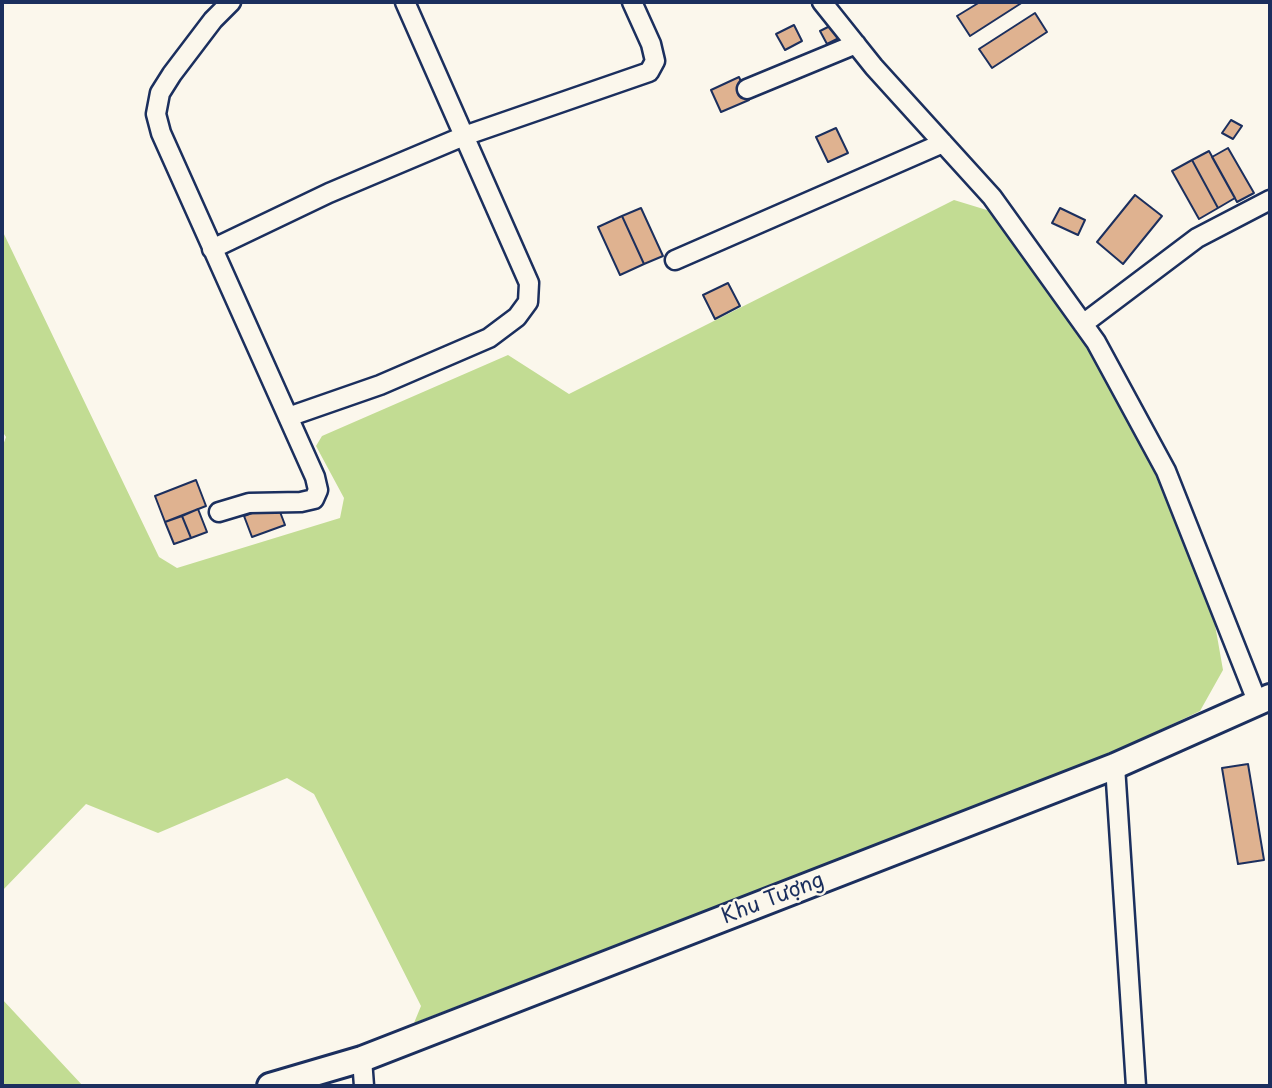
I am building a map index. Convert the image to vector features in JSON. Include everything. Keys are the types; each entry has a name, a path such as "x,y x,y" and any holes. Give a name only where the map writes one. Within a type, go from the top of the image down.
{"street":[{"path":"219,512 249,503 301,502 314,499 318,490 315,477 161,133 156,114 160,93 172,74 213,20 231,2"},
{"path":"288,417 380,385 470,348 489,338 517,317 528,302 529,283 405,2"},
{"path":"212,249 329,193 464,136 649,72 655,61 632,2"},
{"path":"822,2 992,197 1096,342 1167,471 1264,699"},
{"path":"747,89 856,44"},
{"path":"675,260 943,143"},
{"path":"1083,324 1198,238 1270,200"},
{"name":"Khu Tượng","path":"270,1086 362,1059 1115,766 1264,699"},
{"path":"1115,766 1136,1086"},
{"path":"362,1059 364,1086"}],"green space":[{"path":"954,200 990,211 1087,347 1155,471 1211,602 1223,670 1200,711 1116,751 414,1023 421,1006 314,794 287,778 158,833 86,804 2,891 2,448 6,437 2,431 2,230 159,557 177,568 340,518 344,498 316,446 322,436 508,355 569,394"},
{"path":"2,999 83,1086 2,1086"}],"building":[{"path":"980,2 1023,2 970,36 957,16"},
{"path":"1035,13 1047,32 992,68 979,49"},
{"path":"836,23 843,36 827,44 820,31"},
{"path":"794,25 802,41 785,50 776,34"},
{"path":"739,77 749,100 721,112 711,90"},
{"path":"1231,120 1242,126 1233,139 1222,133"},
{"path":"836,128 848,153 828,162 816,137"},
{"path":"1228,148 1254,193 1237,202 1212,157"},
{"path":"1209,151 1235,198 1218,208 1192,160"},
{"path":"1192,160 1218,208 1199,219 1172,171"},
{"path":"1135,195 1162,216 1123,264 1097,242"},
{"path":"641,208 663,256 644,264 622,216"},
{"path":"1060,208 1085,220 1078,235 1052,223"},
{"path":"622,216 644,264 620,275 598,227"},
{"path":"728,283 740,306 715,319 703,295"},
{"path":"196,480 206,506 165,522 155,496"},
{"path":"277,504 285,525 252,537 244,516"},
{"path":"198,509 207,532 191,538 182,516"},
{"path":"182,516 191,538 174,544 165,522"},
{"path":"1248,764 1264,860 1238,864 1222,768"}]}
